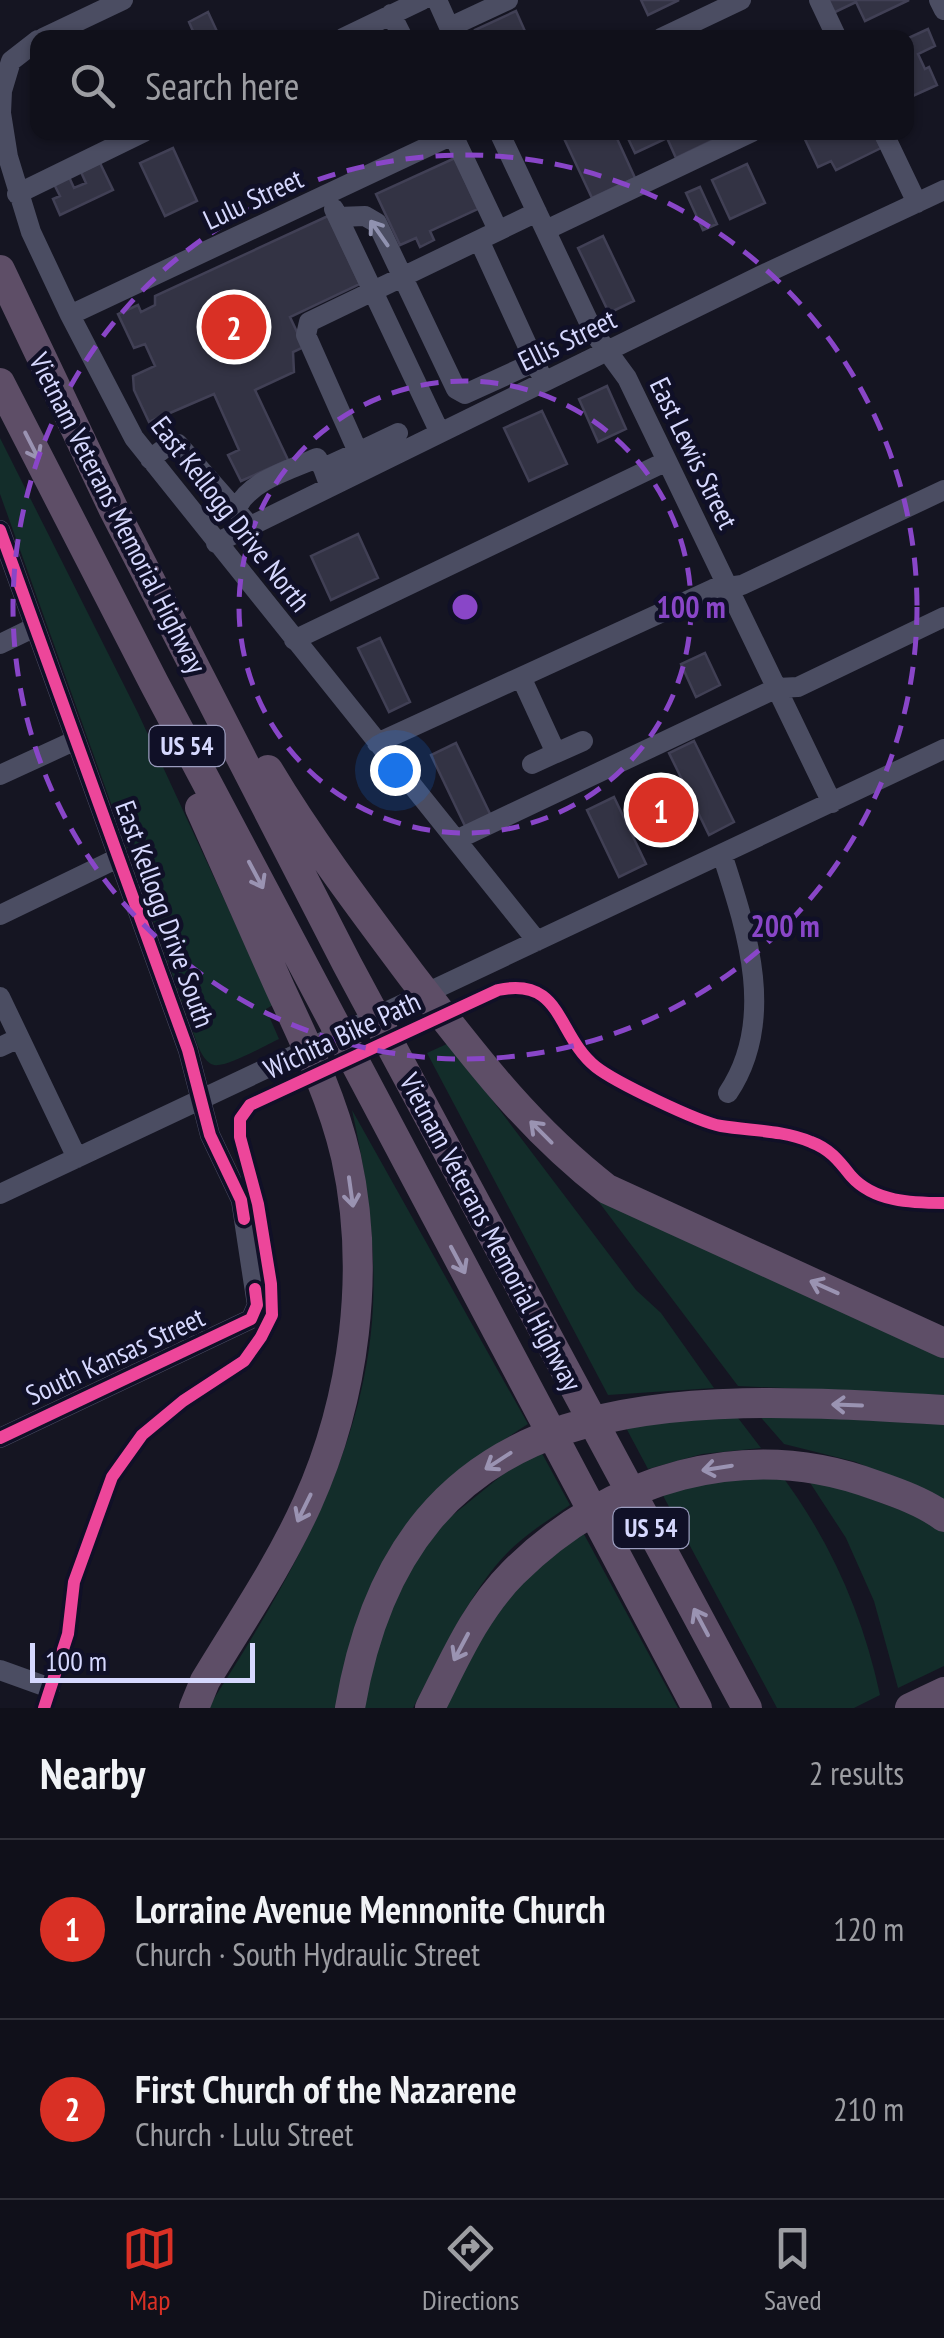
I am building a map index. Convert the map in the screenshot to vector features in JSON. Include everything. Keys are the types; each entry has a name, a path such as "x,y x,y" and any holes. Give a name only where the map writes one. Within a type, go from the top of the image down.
{"highway":[{"name":"Vietnam Veterans Memorial Highway","path":"0,270 114,510 347,964 747,1708"},
{"name":"Vietnam Veterans Memorial Highway","path":"0,383 696,1708"},
{"path":"64,510 328,1097 346,1157 357,1237 357,1304 347,1374 308,1504 200,1695 184,1708"},
{"path":"114,510 284,796 384,939 535,1128 607,1189 944,1343"},
{"path":"350,1708 359,1654 382,1595 411,1546 447,1499 490,1465 531,1440 607,1416 689,1404 807,1403 944,1410"},
{"path":"430,1708 476,1620 511,1575 549,1540 627,1492 709,1468 754,1462 802,1465 851,1476 897,1493 944,1517"},
{"path":"910,1708 944,1692"}],"street":[{"path":"59,30 123,0"},
{"path":"358,30 422,0"},
{"path":"437,0 451,30"},
{"path":"456,30 508,0"},
{"path":"678,30 741,0"},
{"path":"818,0 833,30"},
{"path":"939,0 944,10"},
{"path":"391,14 398,30"},
{"name":"East Kellogg Drive North","path":"30,47 11,61 2,91 1,113 18,194 70,315 134,438 537,941"},
{"path":"18,194 128,140"},
{"name":"Lulu Street","path":"70,315 440,140"},
{"path":"455,140 544,382"},
{"name":"East Lewis Street","path":"503,140 594,333 627,378 832,803"},
{"path":"358,452 306,335 309,322 489,235 541,221 733,140"},
{"path":"887,140 917,203"},
{"name":"Ellis Street","path":"216,543 326,478 440,433 944,190"},
{"path":"327,194 440,433"},
{"path":"338,218 365,216 377,223 456,390 465,394 535,362"},
{"path":"237,508 248,491 298,466 317,458 326,478 358,452 398,432"},
{"path":"150,459 169,445 178,444 250,526"},
{"path":"294,640 668,461"},
{"path":"377,743 713,589 742,586 944,490"},
{"name":"East Kellogg Drive South","path":"0,530 188,1050 210,1135 241,1200 257,1304 251,1320"},
{"path":"456,840 777,688 798,687 944,618"},
{"path":"0,644 35,628"},
{"path":"520,677 556,753"},
{"path":"0,775 76,740"},
{"path":"532,764 582,741"},
{"path":"0,1194 944,749"},
{"path":"722,854 748,935 754,974 748,1056 728,1093"},
{"path":"0,916 118,858"},
{"path":"0,998 10,1042 77,1158"},
{"name":"South Kansas Street","path":"0,1438 251,1320"},
{"path":"0,1670 50,1688"}],"green space":[{"path":"0,438 138,713 273,1005 266,1009 279,1039 227,1063 211,1064 198,1046 0,494"},
{"path":"449,1043 636,1290 661,1313 714,1388 608,1395 427,1053"},
{"path":"352,1110 528,1424 453,1479 397,1542 376,1577 360,1616 342,1708 208,1708 293,1566 338,1466 355,1414 367,1361 374,1281 369,1207"},
{"path":"592,1193 944,1350 944,1395 738,1386"},
{"path":"757,1413 944,1415 944,1501 856,1462 784,1444"},
{"path":"735,1414 761,1448 702,1454 648,1469 624,1424"},
{"path":"538,1446 570,1505 519,1542 488,1576 413,1708 364,1708 381,1618 427,1536"},
{"path":"779,1472 828,1550 864,1635 880,1695 854,1708 777,1708 660,1490"},
{"path":"805,1475 944,1526 944,1666 898,1688 874,1601 846,1538"},
{"path":"579,1525 678,1708 439,1708 490,1615"}],"building":[{"path":"641,0 679,0 648,15"},
{"path":"826,0 909,0 865,21 856,2 833,13"},
{"path":"516,11 524,30 475,30"},
{"path":"208,12 216,30 192,30 189,22"},
{"path":"928,29 935,46 918,54 937,85 914,95 914,35"},
{"path":"565,140 618,140 635,178 592,198"},
{"path":"629,140 663,140 635,153"},
{"path":"668,140 713,140 676,158"},
{"path":"805,140 877,140 881,148 836,170 831,161 818,167"},
{"path":"173,148 197,201 165,216 140,163"},
{"path":"455,158 478,209 430,231 434,240 420,247 416,238 400,245 376,194"},
{"path":"100,163 113,190 60,215 53,199 60,196 54,184 69,177 74,188 86,183 81,172"},
{"path":"747,164 765,203 730,219 712,180"},
{"path":"700,187 717,224 703,230 686,193"},
{"path":"328,216 360,284 290,317 304,347 293,352 294,372 255,390 288,460 241,481 228,455 239,450 214,394 149,422 134,390 133,376 155,366 145,344 134,348 118,314 138,305 141,312 155,305 155,296"},
{"path":"603,236 634,301 609,313 578,248"},
{"path":"607,386 626,429 598,442 579,399"},
{"path":"542,411 567,464 529,481 504,428"},
{"path":"358,534 378,578 331,600 311,556"},
{"path":"380,638 410,702 389,712 358,648"},
{"path":"705,653 720,685 696,697 681,664"},
{"path":"694,741 734,822 709,835 669,753"},
{"path":"456,743 491,816 466,828 431,755"},
{"path":"614,797 646,864 619,877 587,810"}],"cycle path":[{"path":"0,530 188,1050 210,1135 241,1200 244,1219"},
{"name":"Wichita Bike Path","path":"44,1708 68,1634 74,1582 112,1477 142,1435 183,1401 244,1361 272,1315 258,1204 240,1137 240,1119 250,1105 498,990 519,988 547,1000 596,1067 638,1091 710,1123 789,1135 818,1145 834,1156 860,1185 882,1196 944,1203"},
{"path":"0,1438 251,1319 257,1305 255,1289"}],"place":[{"name":"First Church of the Nazarene","path":"234,327"},
{"name":"Lorraine Avenue Mennonite Church","path":"661,810"}]}
